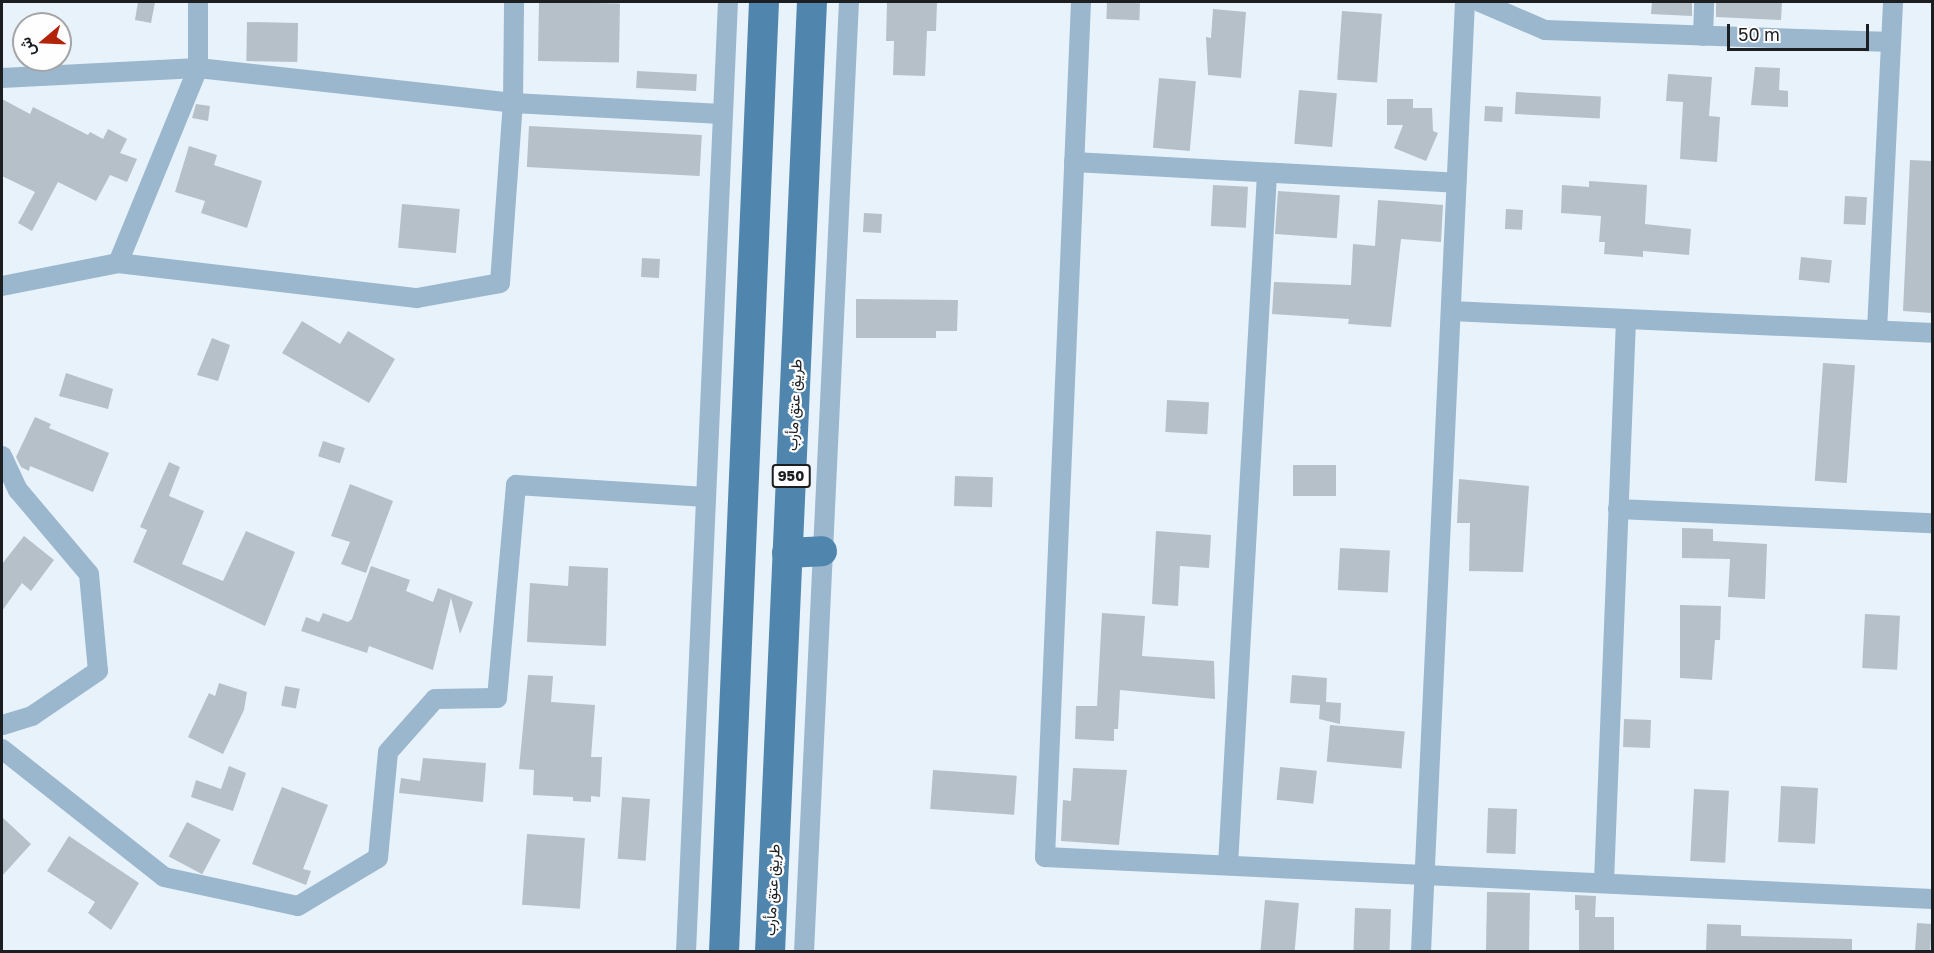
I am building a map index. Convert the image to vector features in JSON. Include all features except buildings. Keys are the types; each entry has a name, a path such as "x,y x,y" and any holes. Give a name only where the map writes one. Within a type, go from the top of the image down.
{"main road":[{"path":"724,951 764,2"},
{"name":"طريق عتق مأرب","path":"770,951 812,2"},
{"path":"787,553 822,551"},
{"path":"737,672 782,670"}],"street":[{"path":"118,263 198,68 198,2"},
{"path":"2,286 118,263 417,297 500,283 513,103 514,2"},
{"path":"686,951 728,2"},
{"path":"804,951 849,2"},
{"path":"1081,2 1045,857 1425,873 1932,899"},
{"path":"1421,951 1465,2"},
{"path":"1480,2 1545,30 1891,42"},
{"path":"1703,36 1704,2"},
{"path":"1877,330 1893,2"},
{"path":"2,78 198,68 513,103 722,114"},
{"path":"1074,162 1456,183"},
{"path":"1228,865 1266,173"},
{"path":"1450,311 1932,333"},
{"path":"1604,882 1626,319"},
{"path":"2,456 18,490 90,574 98,671 32,716 2,724"},
{"path":"2,749 164,877 298,906 378,858 388,752 435,699 497,698 516,485 706,497"},
{"path":"1618,509 1932,523"}]}
